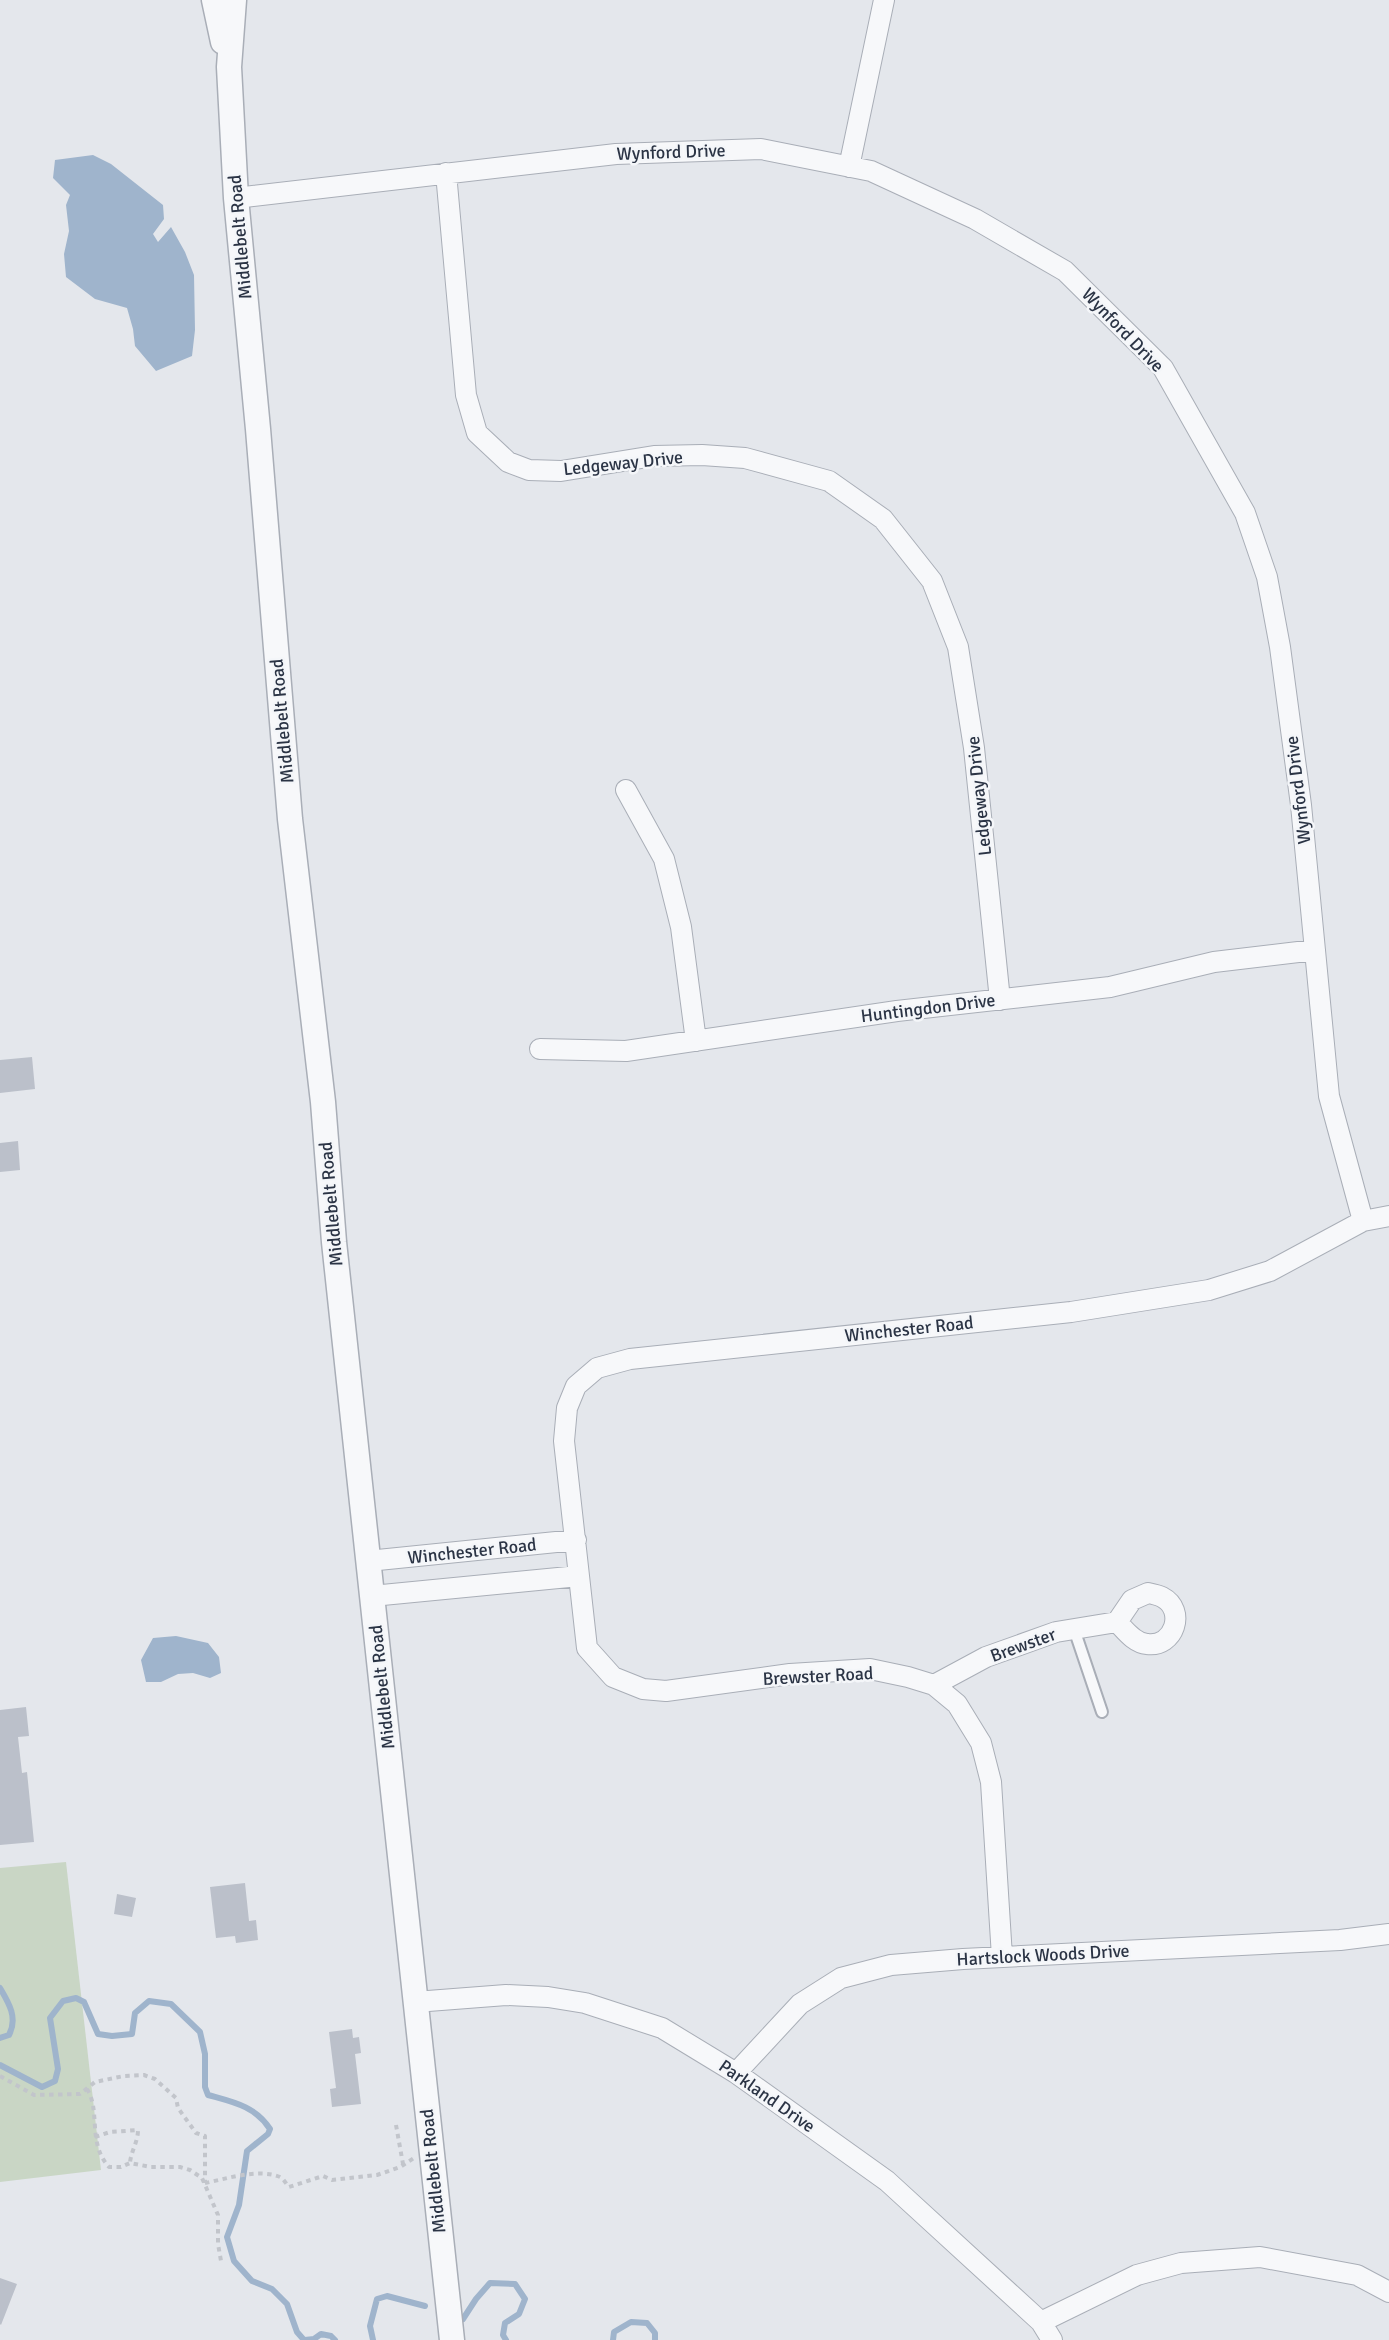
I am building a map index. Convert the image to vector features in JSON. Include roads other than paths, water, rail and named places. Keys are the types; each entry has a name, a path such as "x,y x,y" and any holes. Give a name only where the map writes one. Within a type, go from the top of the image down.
{"street":[{"name":"Middlebelt Road","path":"214,0 229,67"},
{"name":"Middlebelt Road","path":"234,0 229,67 236,198 259,439 290,819 323,1102 333,1242 452,2340"},
{"path":"849,167 884,0"},
{"name":"Wynford Drive","path":"236,198 616,154 761,149 871,171 975,219 1065,271 1163,368 1245,513 1267,577 1280,647 1301,806 1329,1096 1363,1221"},
{"name":"Ledgeway Drive","path":"446,173 466,395 477,433 508,462 529,470 561,471 654,456 702,455 745,458 819,478 829,481 883,519 932,580 958,647 973,736 1000,1000"},
{"path":"626,790 664,859 681,927 696,1041"},
{"name":"Huntingdon Drive","path":"540,1049 626,1051 897,1011 1110,987 1215,962 1315,950"},
{"name":"Winchester Road","path":"577,1559 564,1441 567,1408 576,1386 597,1368 630,1359 1071,1312 1209,1290 1270,1271 1363,1221 1389,1216"},
{"name":"Winchester Road","path":"369,1561 577,1559"},
{"name":"Winchester Road","path":"372,1596 577,1559"},
{"name":"Brewster Road","path":"577,1559 587,1648 613,1677 643,1689 666,1691 790,1674 870,1670 934,1685 957,1704 981,1743 991,1782 1002,1957"},
{"name":"Brewster","path":"934,1685 986,1657 1056,1632 1117,1622"},
{"name":"Hartslock Woods Drive","path":"736,2073 800,2004 841,1978 891,1965 963,1959 1340,1940 1389,1935"},
{"name":"Parkland Drive","path":"415,2002 506,1995 548,1997 585,2003 662,2028 736,2073 887,2181 1041,2322 1052,2340"},
{"path":"1041,2322 1137,2275 1181,2263 1260,2258 1357,2275 1389,2292"}],"lane":[{"path":"1074,1629 1102,1712"}],"water":[{"path":"93,155 111,164 163,205 164,219 153,234 158,242 171,227 185,252 194,275 195,330 192,356 156,371 135,346 127,308 95,299 66,277 64,254 69,231 66,205 70,195 53,178 55,160"},
{"path":"176,1636 208,1643 219,1657 221,1673 210,1678 193,1673 178,1674 161,1682 146,1682 141,1660 153,1638"}],"waterway":[{"path":"0,1988 9,2005 13,2023 9,2035 0,2038"},
{"path":"0,2065 42,2087 55,2081 58,2069 50,2018 63,2001 76,1998 84,2002 98,2034 112,2036 132,2034 135,2013 149,2001 171,2004 200,2032 205,2054 205,2087 208,2095 250,2110 258,2115 270,2129 268,2134 247,2151 239,2205 227,2237 234,2261 252,2281 272,2289 287,2304 297,2332 304,2340"},
{"path":"463,2319 490,2283 515,2284 525,2299 519,2314 505,2323 503,2335 506,2340"},
{"path":"373,2340 370,2326 377,2299 387,2296 425,2306"},
{"path":"613,2340 614,2332 631,2322 647,2323 655,2333 655,2340"},
{"path":"305,2340 314,2339 321,2334 331,2336 335,2340"}]}
